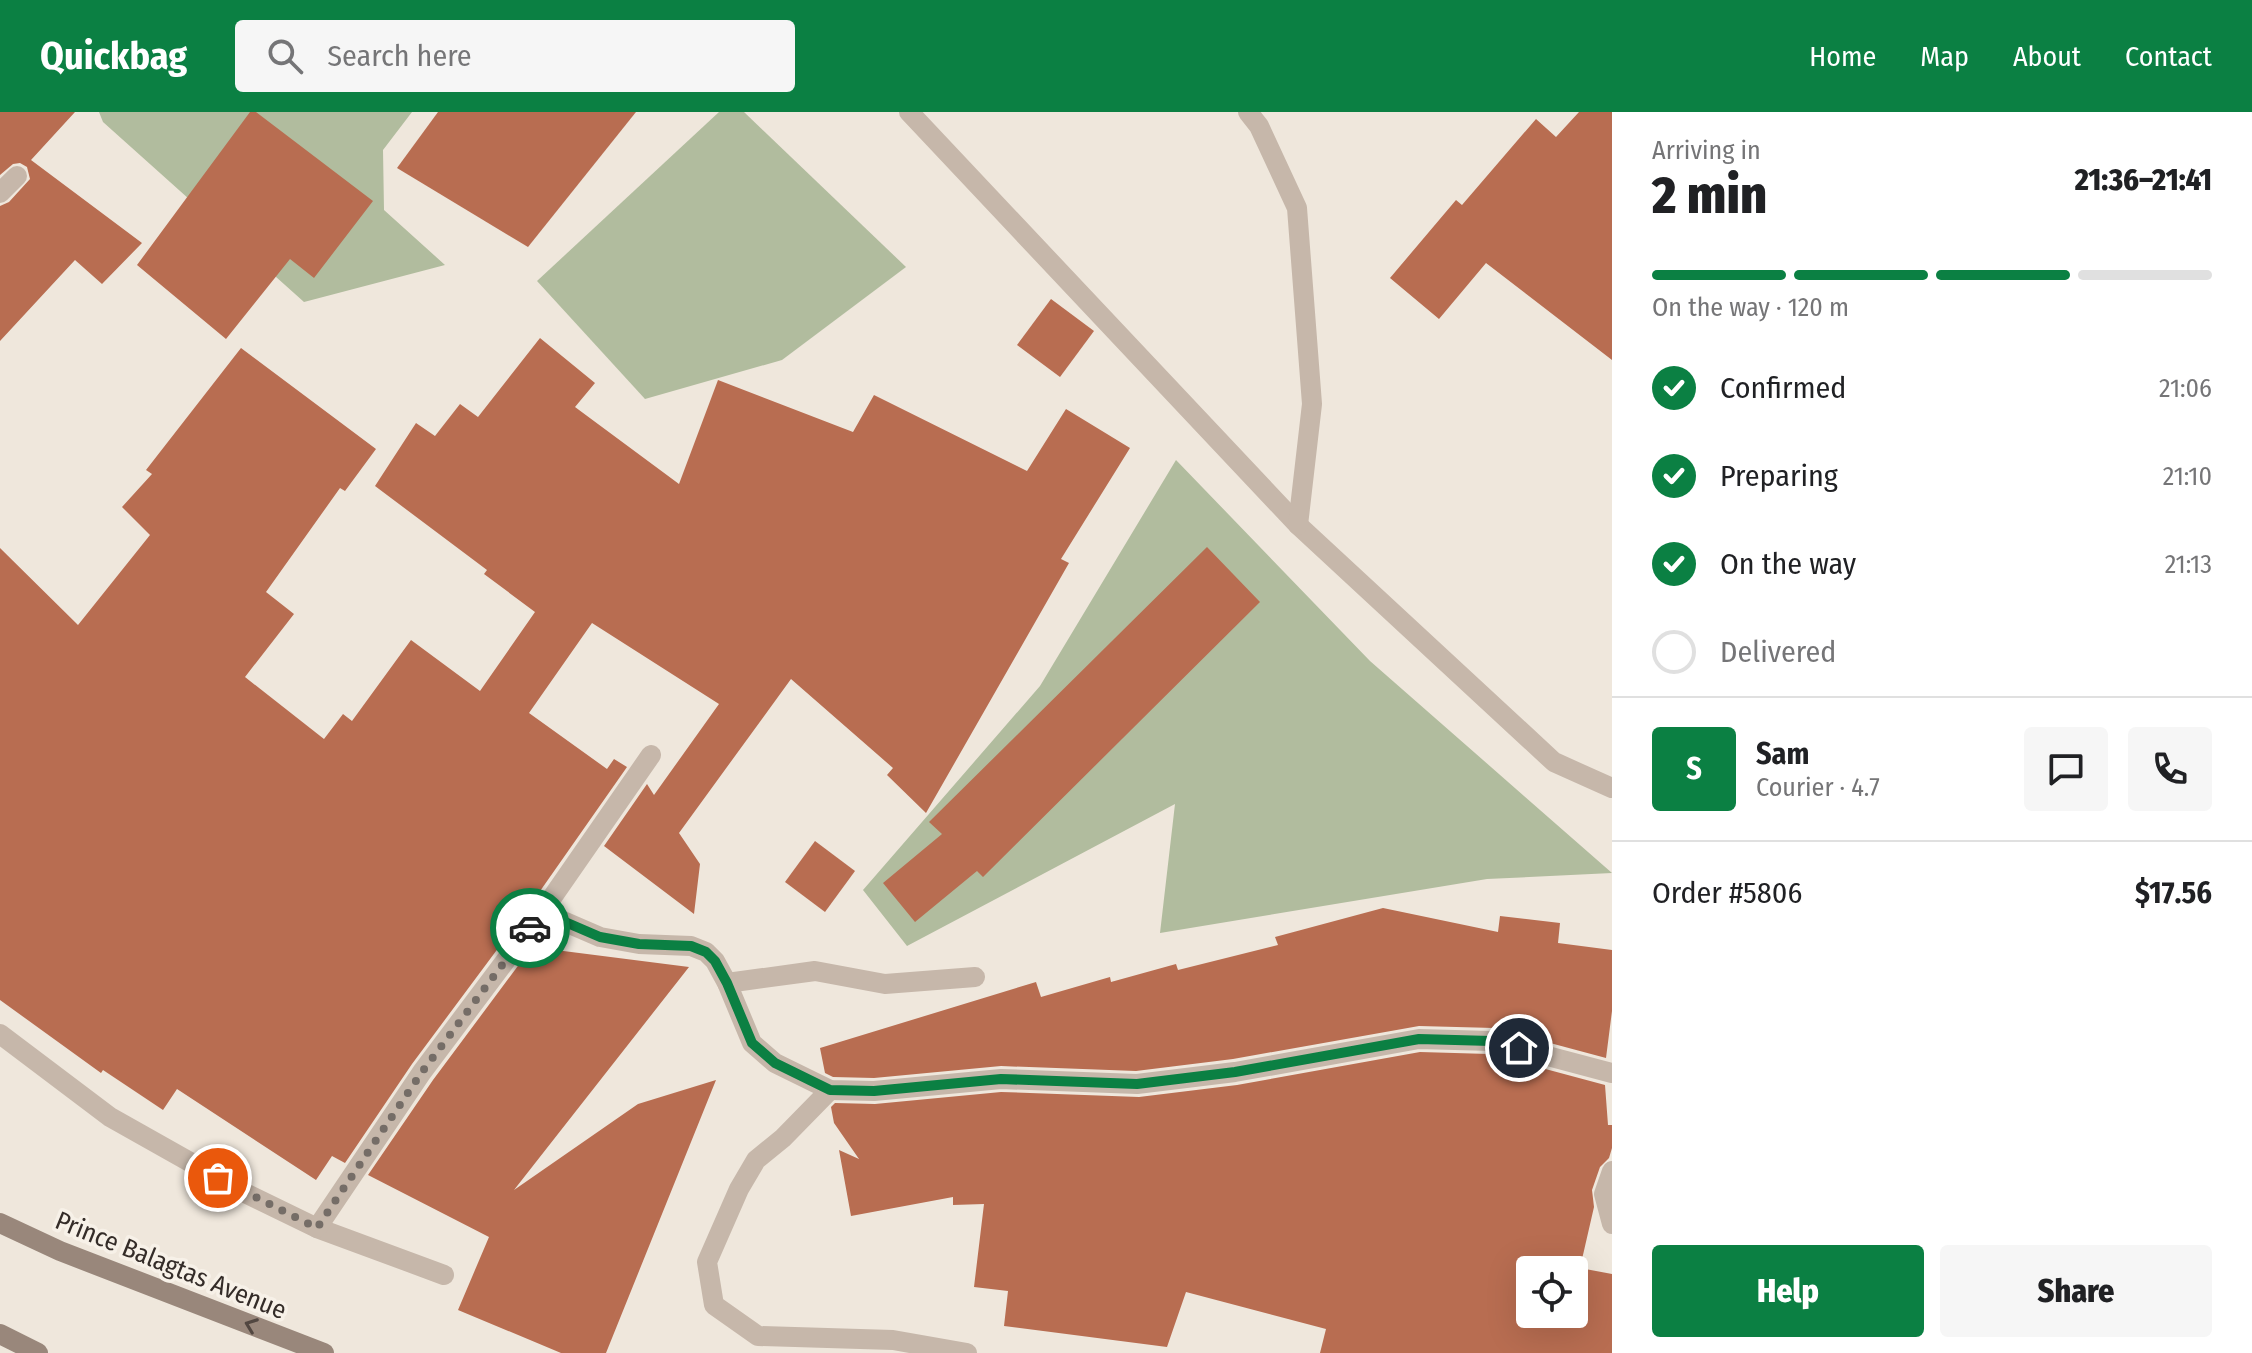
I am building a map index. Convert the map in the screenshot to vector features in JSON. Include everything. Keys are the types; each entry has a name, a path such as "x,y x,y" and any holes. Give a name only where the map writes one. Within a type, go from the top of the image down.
{"main road":[{"name":"Prince Balagtas Avenue","path":"0,1223 60,1251 324,1353"},
{"path":"0,1334 38,1353"}],"street":[{"path":"909,112 1298,525 1554,762 1612,788"},
{"path":"1259,117 1297,208 1312,404 1298,525"},
{"path":"0,193 17,176"},
{"path":"317,1228 422,1072 542,912 651,755"},
{"path":"542,912 600,937 639,944 691,946 706,952 715,961 727,983 752,1043 775,1063 830,1090 874,1091 1001,1079 1137,1084 1235,1072 1419,1039 1491,1041 1612,1073"},
{"path":"727,983 815,971 885,984 975,977"},
{"path":"0,1034 110,1117 245,1193 317,1228 444,1275"},
{"path":"830,1090 783,1138 756,1160 739,1189 707,1262 714,1305 758,1336 893,1340 967,1353"},
{"path":"1612,1171 1604,1194 1612,1224"}],"green space":[{"path":"99,112 412,112 383,150 384,210 445,265 304,302 103,122"},
{"path":"719,112 744,112 906,267 782,360 645,399 537,281"},
{"path":"1176,460 1370,661 1612,873 1487,879 1160,933 1175,804 907,946 863,890 1040,686"}],"building":[{"path":"0,112 75,112 31,160 142,243 102,284 75,260 0,341 0,206 9,202 30,179 27,167 20,163 13,164 0,175"},
{"path":"250,112 256,112 373,201 314,278 290,259 226,339 137,265"},
{"path":"438,112 636,112 528,247 397,168"},
{"path":"1579,112 1612,112 1612,360 1486,263 1439,319 1390,278 1456,200 1462,205 1536,119 1556,137"},
{"path":"1051,299 1094,331 1060,377 1017,345"},
{"path":"540,338 595,383 575,407 679,484 718,380 853,432 874,395 1027,471 1066,409 1130,448 1061,559 1069,563 926,813 887,775 893,768 791,679 679,833 700,864 694,914 604,846 647,784 654,795 719,704 592,623 529,713 607,769 614,759 627,767 531,904 412,1064 345,1163 332,1156 316,1180 177,1089 163,1110 103,1070 101,1073 0,1000 0,548 78,625 150,535 122,507 152,474 146,470 241,348 376,449 345,491 340,488 266,592 294,614 245,677 324,739 343,714 352,721 411,640 480,691 535,612 484,574 487,570 375,486 416,423 435,436 460,404 478,417"},
{"path":"1207,547 1260,602 983,877 977,871 915,922 883,883 942,834 929,822"},
{"path":"815,841 855,871 825,912 785,882"},
{"path":"1383,908 1498,932 1500,916 1560,923 1558,943 1612,950 1612,1011 1606,1058 1494,1028 1419,1026 1233,1059 1136,1071 1001,1066 874,1078 833,1077 825,1073 820,1048 1036,982 1041,997 1110,977 1111,982 1176,964 1178,970 1278,945 1275,937"},
{"path":"532,947 689,967 514,1190 638,1104 716,1080 606,1353 561,1353 458,1310 489,1237 368,1175 433,1080"},
{"path":"1420,1052 1489,1054 1605,1085 1608,1125 1612,1125 1612,1148 1609,1158 1600,1167 1592,1190 1594,1207 1583,1256 1516,1256 1516,1328 1588,1328 1588,1270 1612,1274 1612,1353 1320,1353 1326,1329 1186,1292 1167,1347 1004,1326 1008,1291 974,1287 984,1204 953,1205 953,1197 851,1216 839,1150 859,1159 834,1123 831,1107 835,1103 875,1104 1001,1092 1139,1097 1237,1085"}],"way so far":[{"path":"218,1178 317,1228 422,1072 530,928"}],"route":[{"path":"530,928 542,912 600,937 639,944 691,946 706,952 715,961 727,983 752,1043 775,1063 830,1090 874,1091 1001,1079 1137,1084 1235,1072 1419,1039 1491,1041 1519,1048"}]}
